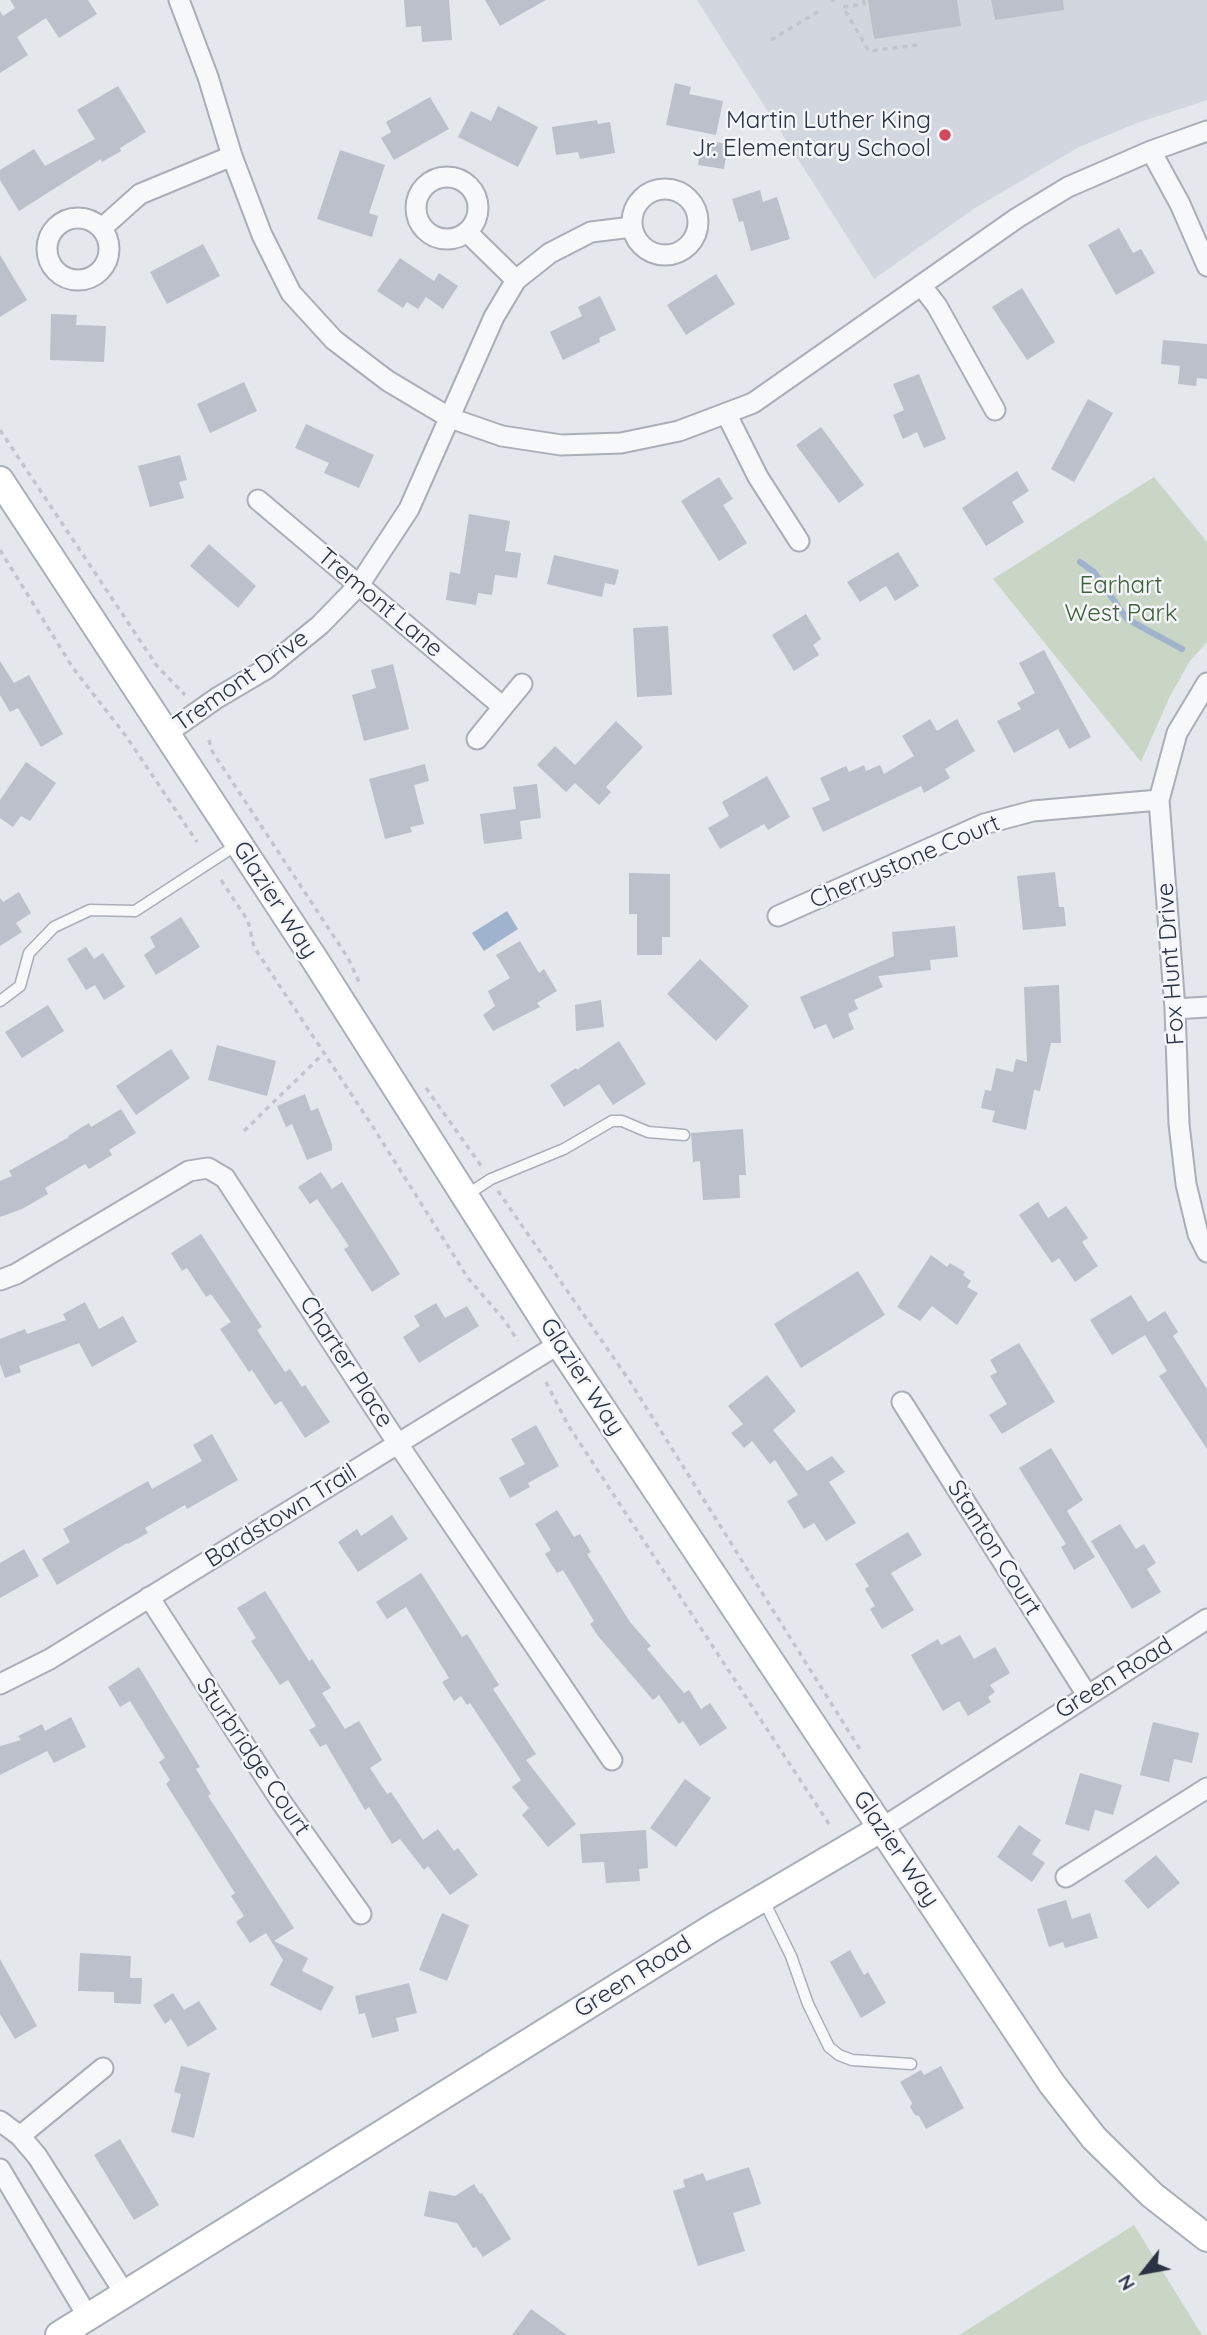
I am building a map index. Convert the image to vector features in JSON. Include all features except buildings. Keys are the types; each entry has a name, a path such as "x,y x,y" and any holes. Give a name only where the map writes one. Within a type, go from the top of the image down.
{"street":[{"path":"179,0 208,77 232,156 262,234 291,293 334,340 388,381 450,418 502,436 561,445 621,443 679,431 753,403 1017,218 1068,187 1151,151 1207,131"},
{"path":"1151,151 1180,204 1207,266"},
{"path":"102,228 140,194 232,156"},
{"path":"467,232 516,280 551,253 591,232 632,227"},
{"name":"Tremont Drive","path":"167,733 217,698 266,669 320,625 359,585 409,509 494,317 516,280"},
{"path":"921,285 937,306 995,410"},
{"path":"726,413 758,477 799,541"},
{"name":"Glazier Way","path":"0,480 167,733 559,1344 1052,2084 1094,2138 1152,2195 1207,2238"},
{"name":"Tremont Lane","path":"258,500 502,706"},
{"name":"Fox Hunt Drive","path":"1207,682 1177,733 1159,800 1175,1009 1179,1124 1186,1184 1198,1234 1207,1252"},
{"path":"477,738 522,684"},
{"name":"Cherrystone Court","path":"778,916 984,824 1033,811 1159,800"},
{"path":"1175,1009 1207,1007"},
{"name":"Charter Place","path":"0,1280 16,1274 189,1171 208,1167 225,1178 398,1444 612,1760"},
{"name":"Bardstown Trail","path":"0,1684 50,1659 559,1344"},
{"name":"Stanton Court","path":"902,1402 1087,1695"},
{"name":"Sturbridge Court","path":"149,1597 282,1803 361,1914"},
{"name":"Green Road","path":"59,2335 763,1898 882,1828 1207,1619"},
{"path":"1066,1877 1207,1788"},
{"path":"20,2136 103,2068"},
{"path":"0,2121 20,2136 37,2156 125,2294"},
{"path":"0,2169 88,2317"}],"lane":[{"path":"0,1001 20,986 29,953 54,927 90,910 135,911 238,844"},
{"path":"464,1196 491,1180 564,1149 612,1121 622,1121 648,1132 684,1135"},
{"path":"763,1898 792,1956 808,2004 829,2047 852,2060 911,2064"}],"path":[{"path":"864,0 864,4 843,7 870,51 918,45"},
{"path":"771,40 819,11"},
{"path":"0,430 157,666 185,695"},
{"path":"0,550 73,668 126,736 197,842"},
{"path":"209,740 212,751 348,958 363,992"},
{"path":"221,880 248,921 254,947 468,1278 505,1321 518,1341"},
{"path":"244,1131 324,1053"},
{"path":"424,1085 629,1380 864,1757"},
{"path":"546,1382 568,1425 829,1824"}],"shaded area":[{"name":"Martin Luther King Jr. Elementary School","path":"697,0 1207,0 1207,100 1137,123 1079,147 975,208 874,279"}],"green space":[{"name":"Earhart West Park","path":"1154,477 1207,542 1207,642 1190,661 1170,696 1141,762 993,579"},
{"path":"1134,2225 1202,2335 959,2335 975,2325"}],"water":[{"path":"507,911 518,929 484,951 472,933"}],"waterway":[{"path":"1080,562 1094,572 1127,619 1182,649"}],"place":[{"name":"Martin Luther King Jr. Elementary School","path":"945,135"}]}
